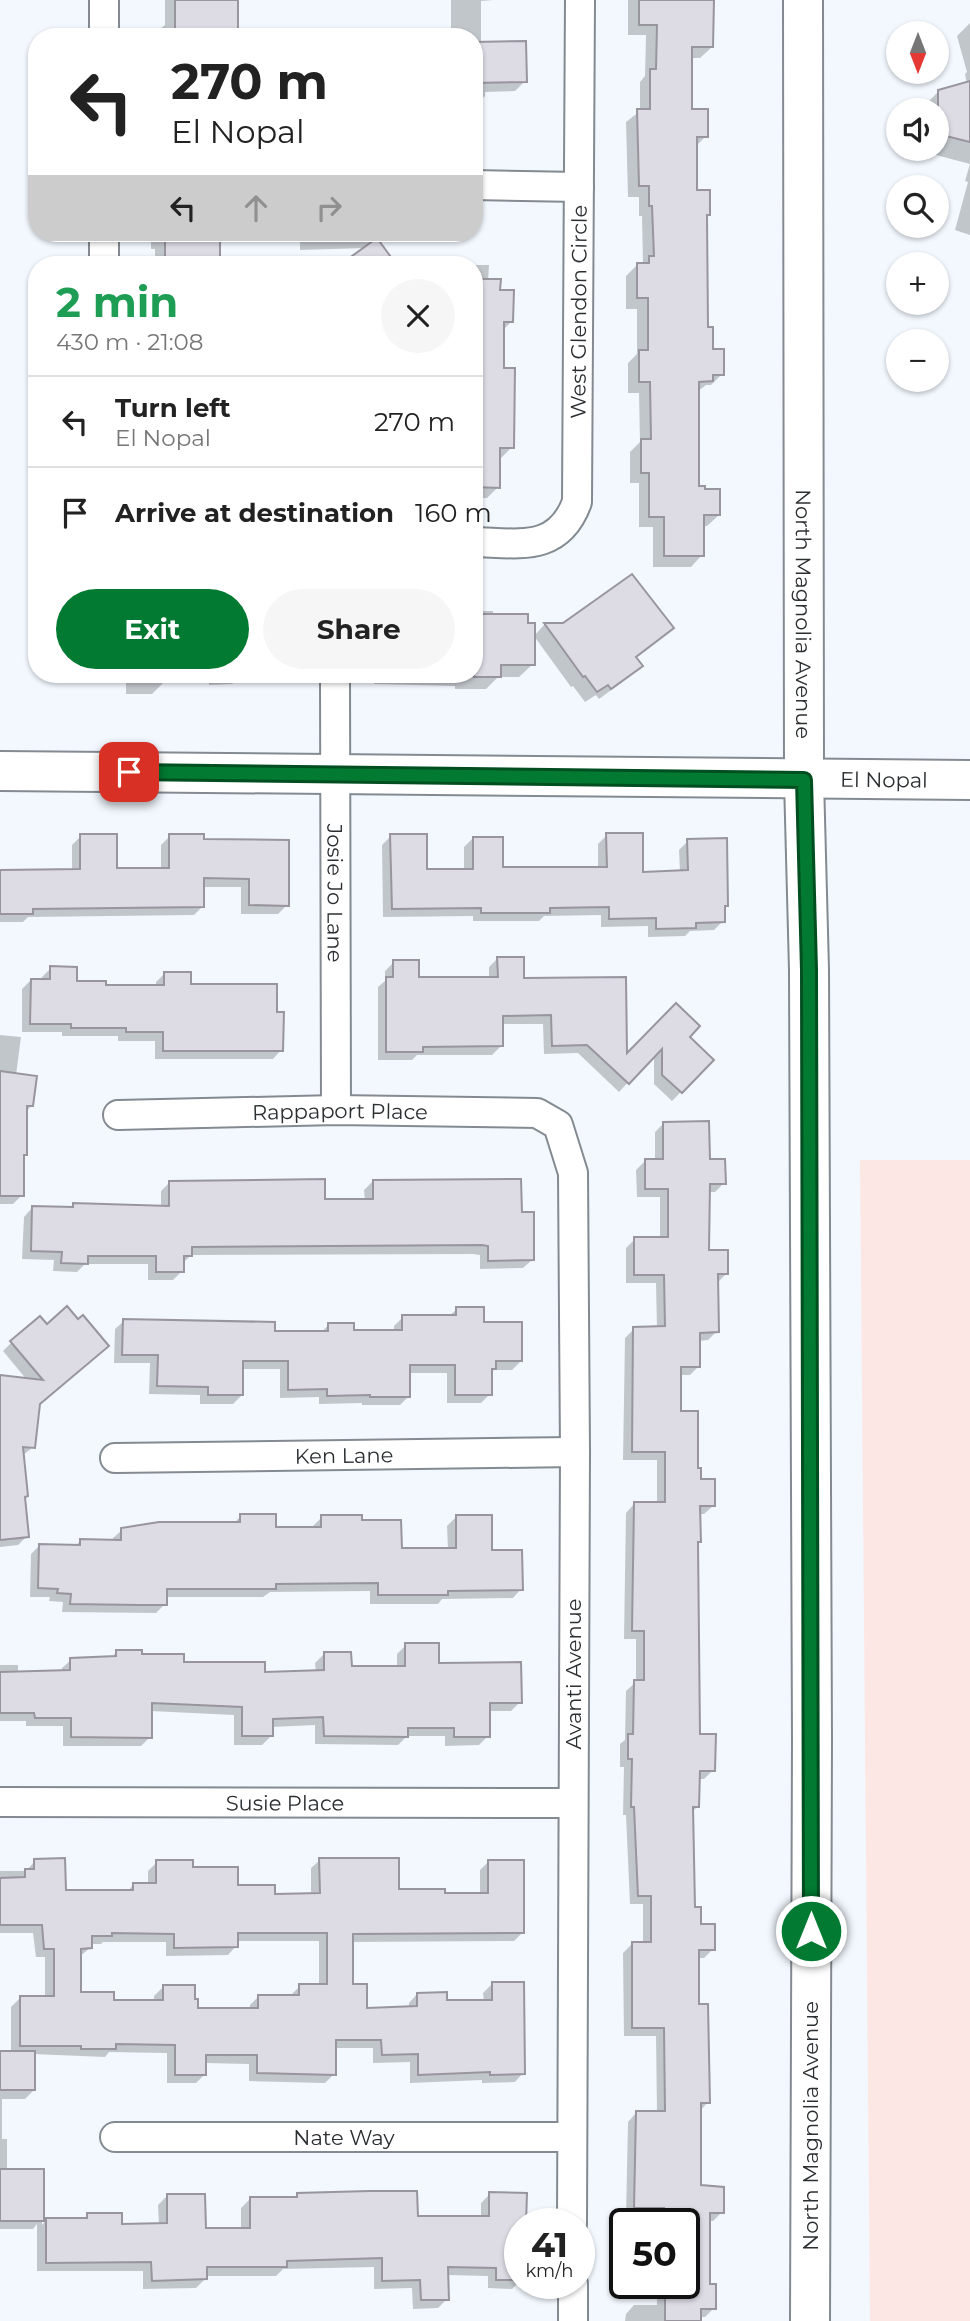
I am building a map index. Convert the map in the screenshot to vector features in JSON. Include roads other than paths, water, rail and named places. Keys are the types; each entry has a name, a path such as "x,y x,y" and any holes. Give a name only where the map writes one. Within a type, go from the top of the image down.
{"main road":[{"name":"North Magnolia Avenue","path":"803,0 804,780 809,970 812,1728 810,2321"},
{"name":"El Nopal","path":"0,771 970,780"}],"street":[{"path":"104,0 104,28"},
{"name":"West Glendon Circle","path":"483,541 530,543 543,540 555,535 565,526 578,502 580,0"},
{"path":"483,186 579,187"},
{"name":"Josie Jo Lane","path":"334,683 336,1110"},
{"name":"Rappaport Place","path":"118,1115 336,1110 537,1112 558,1125"},
{"name":"Avanti Avenue","path":"558,1125 573,1173 575,1452 572,2208"},
{"name":"Ken Lane","path":"115,1458 575,1452"},
{"name":"Susie Place","path":"0,1802 572,1803"},
{"name":"Nate Way","path":"115,2137 572,2137"},
{"path":"573,2299 573,2321"}]}
